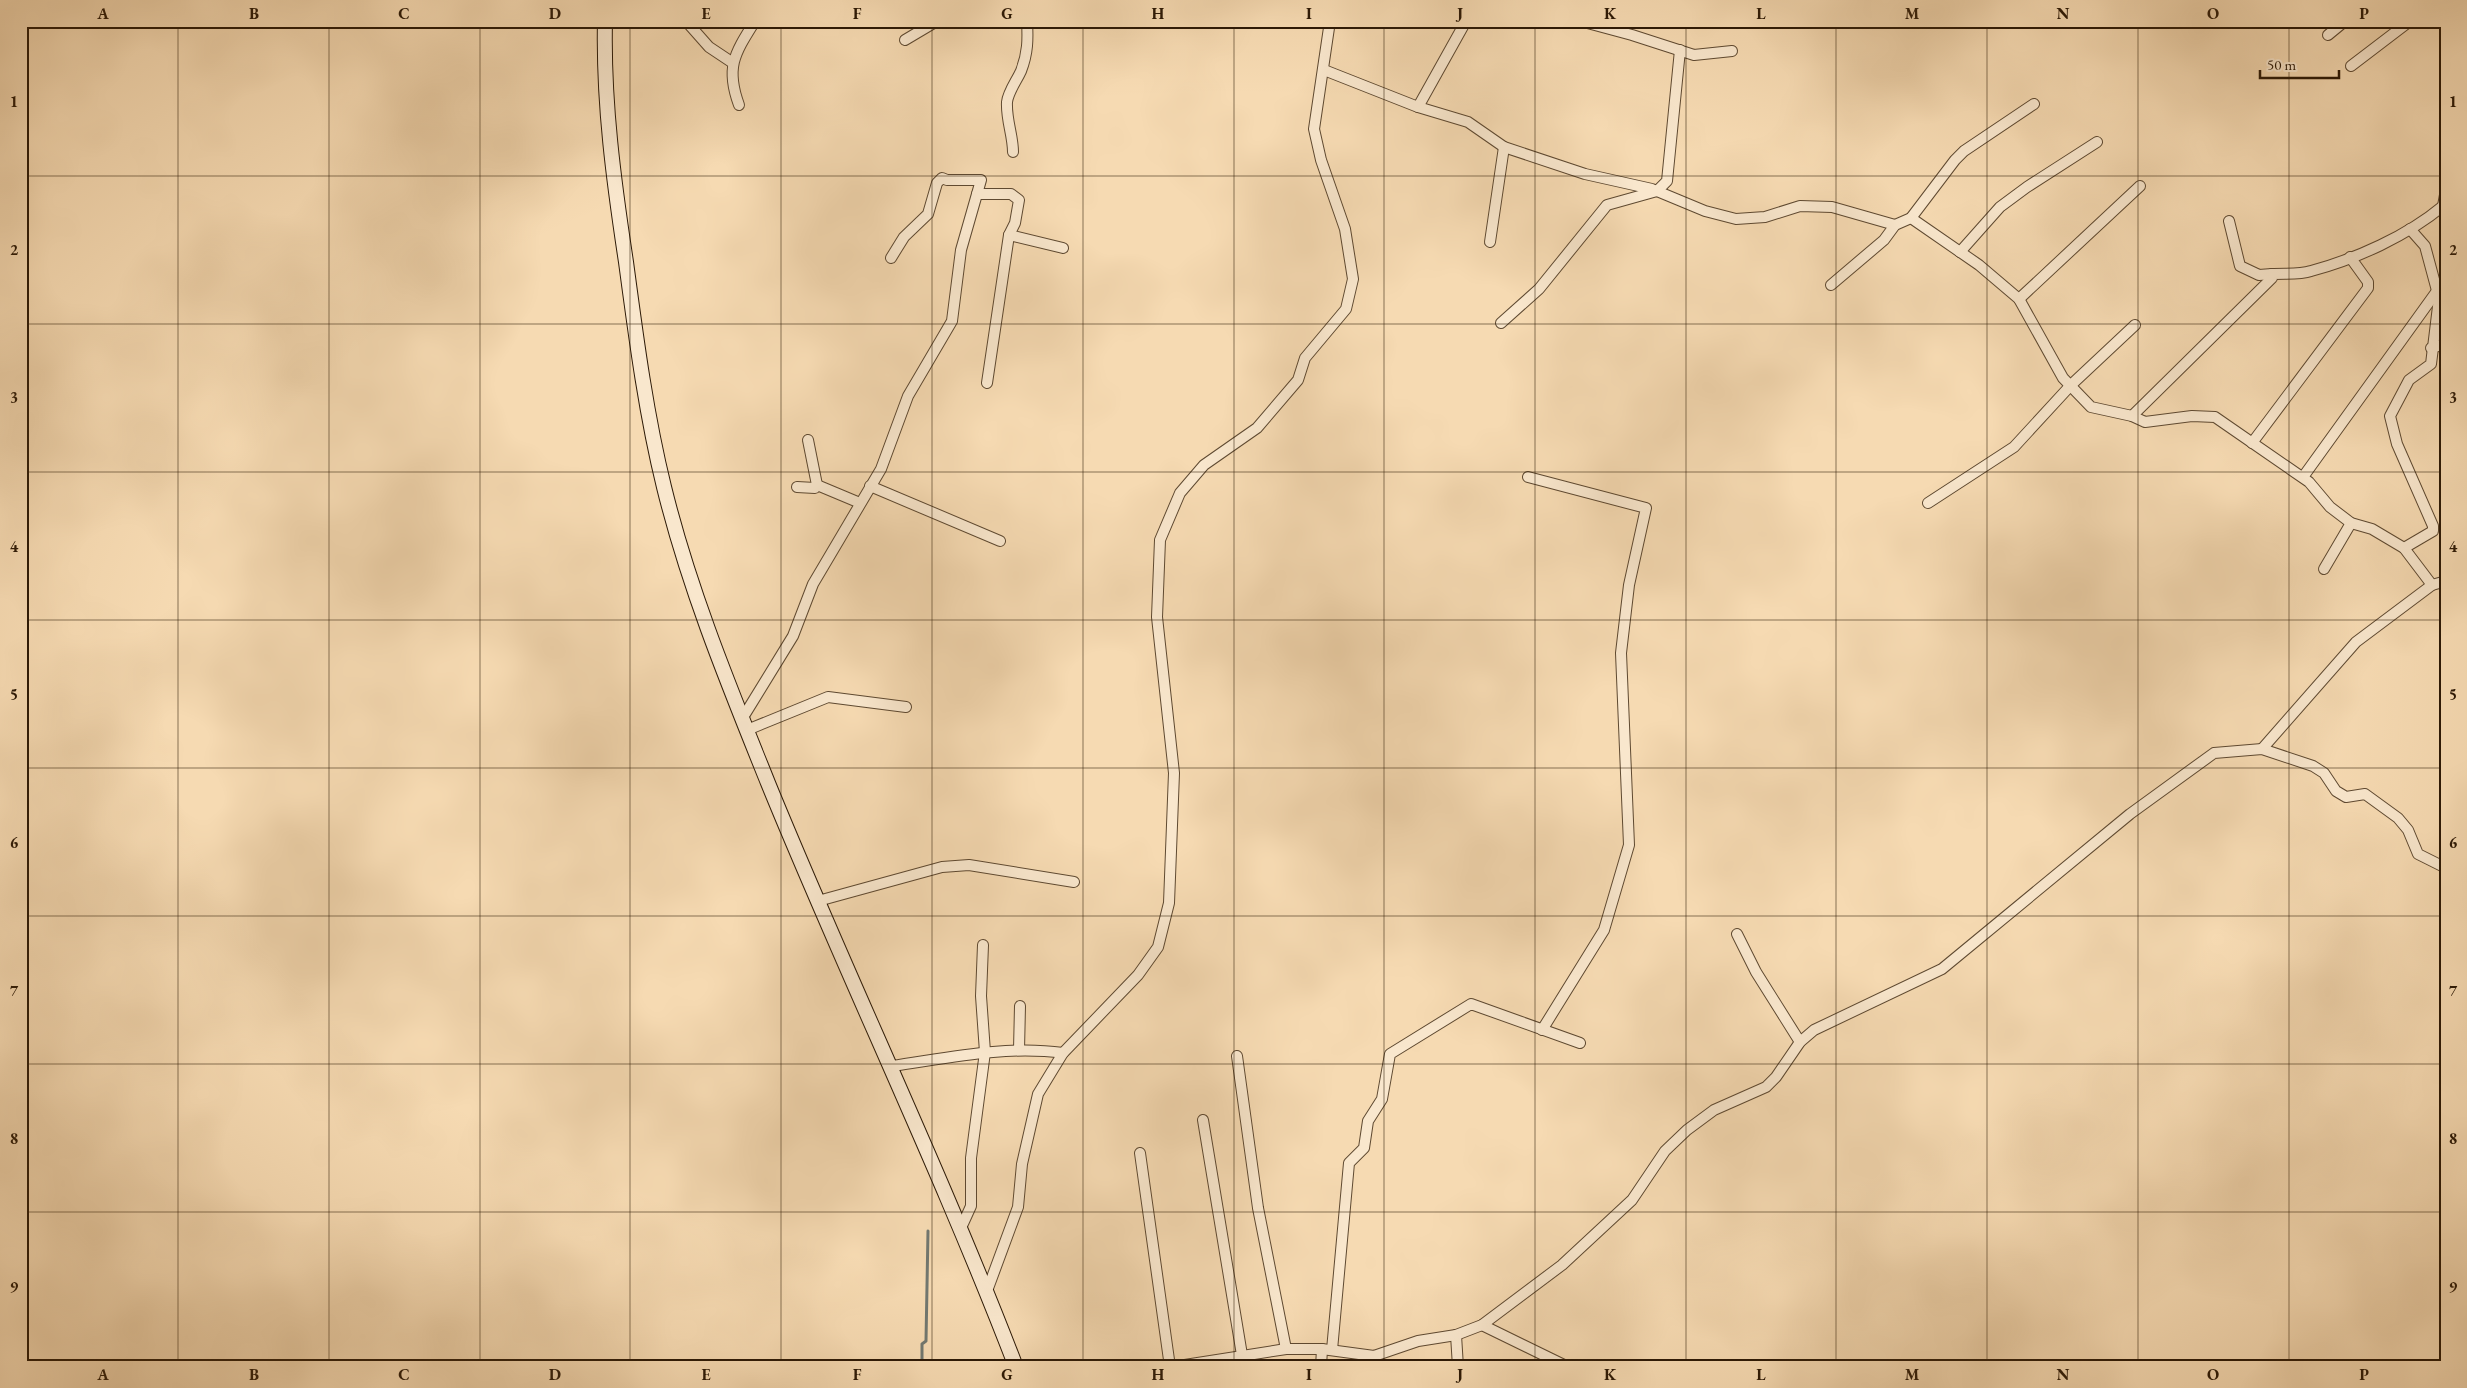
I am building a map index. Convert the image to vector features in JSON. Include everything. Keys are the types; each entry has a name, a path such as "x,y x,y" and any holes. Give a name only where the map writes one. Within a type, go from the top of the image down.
{"main road":[{"path":"605,21 614,182 638,350 664,486 692,582 744,725 818,901 892,1066 961,1228 1016,1367"}],"street":[{"path":"686,21 710,48 733,63"},
{"path":"738,105 732,86 733,63 755,21"},
{"path":"905,40 937,21"},
{"path":"1012,152 1013,143 1008,123 1007,100 1029,49 1026,21"},
{"path":"987,1291 1018,1207 1022,1164 1038,1094 1062,1053 1138,975 1158,947 1169,903 1174,773 1157,617 1160,540 1180,493 1204,465 1257,428 1298,380 1306,358 1346,309 1353,279 1345,229 1321,160 1314,129 1330,21"},
{"path":"1418,107 1466,21"},
{"path":"2328,35 2345,21"},
{"path":"2350,66 2410,21"},
{"path":"1586,22 1694,55 1732,51"},
{"path":"1501,323 1539,290 1606,205 1657,191 1667,181 1680,50"},
{"path":"1324,70 1418,107 1468,122 1504,147 1585,174 1657,191 1705,211 1736,219 1765,217 1800,206 1824,207 1895,225"},
{"path":"1831,285 1884,240 1895,225 1911,218 1964,151 2034,104"},
{"path":"1960,252 2000,208 2027,188 2098,142"},
{"path":"1490,242 1504,147"},
{"path":"744,725 793,636 813,584 881,469 908,396 952,321 961,250 981,180 947,180 942,178 937,183 928,214 904,237 891,258"},
{"path":"2019,299 2140,186"},
{"path":"2229,221 2240,266 2259,275 2310,272 2373,249 2444,208 2446,188"},
{"path":"977,194 1011,194 1017,196 1019,200 1015,223 1009,235 987,383"},
{"path":"1911,218 1960,252 2019,299 2063,378 2091,407 2132,416 2145,422 2192,416 2215,417 2303,477 2316,488 2330,507 2351,523 2372,529 2404,548 2432,584"},
{"path":"2404,548 2433,531 2433,526 2397,444 2390,416 2409,380 2431,364 2439,298 2425,246 2410,229"},
{"path":"1009,235 1062,248"},
{"path":"2252,443 2368,288 2368,282 2350,256"},
{"path":"2132,416 2272,278 2272,274"},
{"path":"2303,477 2437,291"},
{"path":"1928,504 2014,447 2071,385 2135,325"},
{"path":"2432,348 2446,344"},
{"path":"808,440 817,486"},
{"path":"1528,477 1646,508 1629,585 1621,653 1629,845 1604,930 1542,1030"},
{"path":"797,487 815,488 817,486 860,503"},
{"path":"870,486 1000,541"},
{"path":"2324,570 2351,523"},
{"path":"2262,749 2356,642 2432,584 2446,581"},
{"path":"744,725 828,697 906,707"},
{"path":"1140,1153 1171,1367 1286,1349 1327,1350 1374,1356 1418,1341 1456,1335 1482,1325 1562,1266 1632,1200 1665,1151 1687,1130 1714,1110 1766,1087 1776,1078 1800,1042 1814,1030 1942,969 2130,814 2214,753 2262,749 2313,766 2324,773 2336,791 2346,797 2365,794 2398,818 2408,830 2418,854 2446,868"},
{"path":"818,901 942,867 969,865 1074,882"},
{"path":"1737,934 1756,972 1800,1042"},
{"path":"961,1228 971,1206 971,1158 985,1052 981,996 983,945"},
{"path":"1321,1367 1327,1350 1349,1163 1364,1148 1368,1121 1382,1099 1390,1054 1471,1004 1580,1042"},
{"path":"1019,1050 1020,1006"},
{"path":"892,1066 985,1052 1039,1050 1062,1053"},
{"path":"1238,1056 1258,1208 1286,1349"},
{"path":"1203,1120 1242,1355"},
{"path":"1482,1325 1568,1367"},
{"path":"1456,1335 1458,1367"}],"waterway":[{"path":"922,1367 922,1344 926,1341 928,1231"}]}
